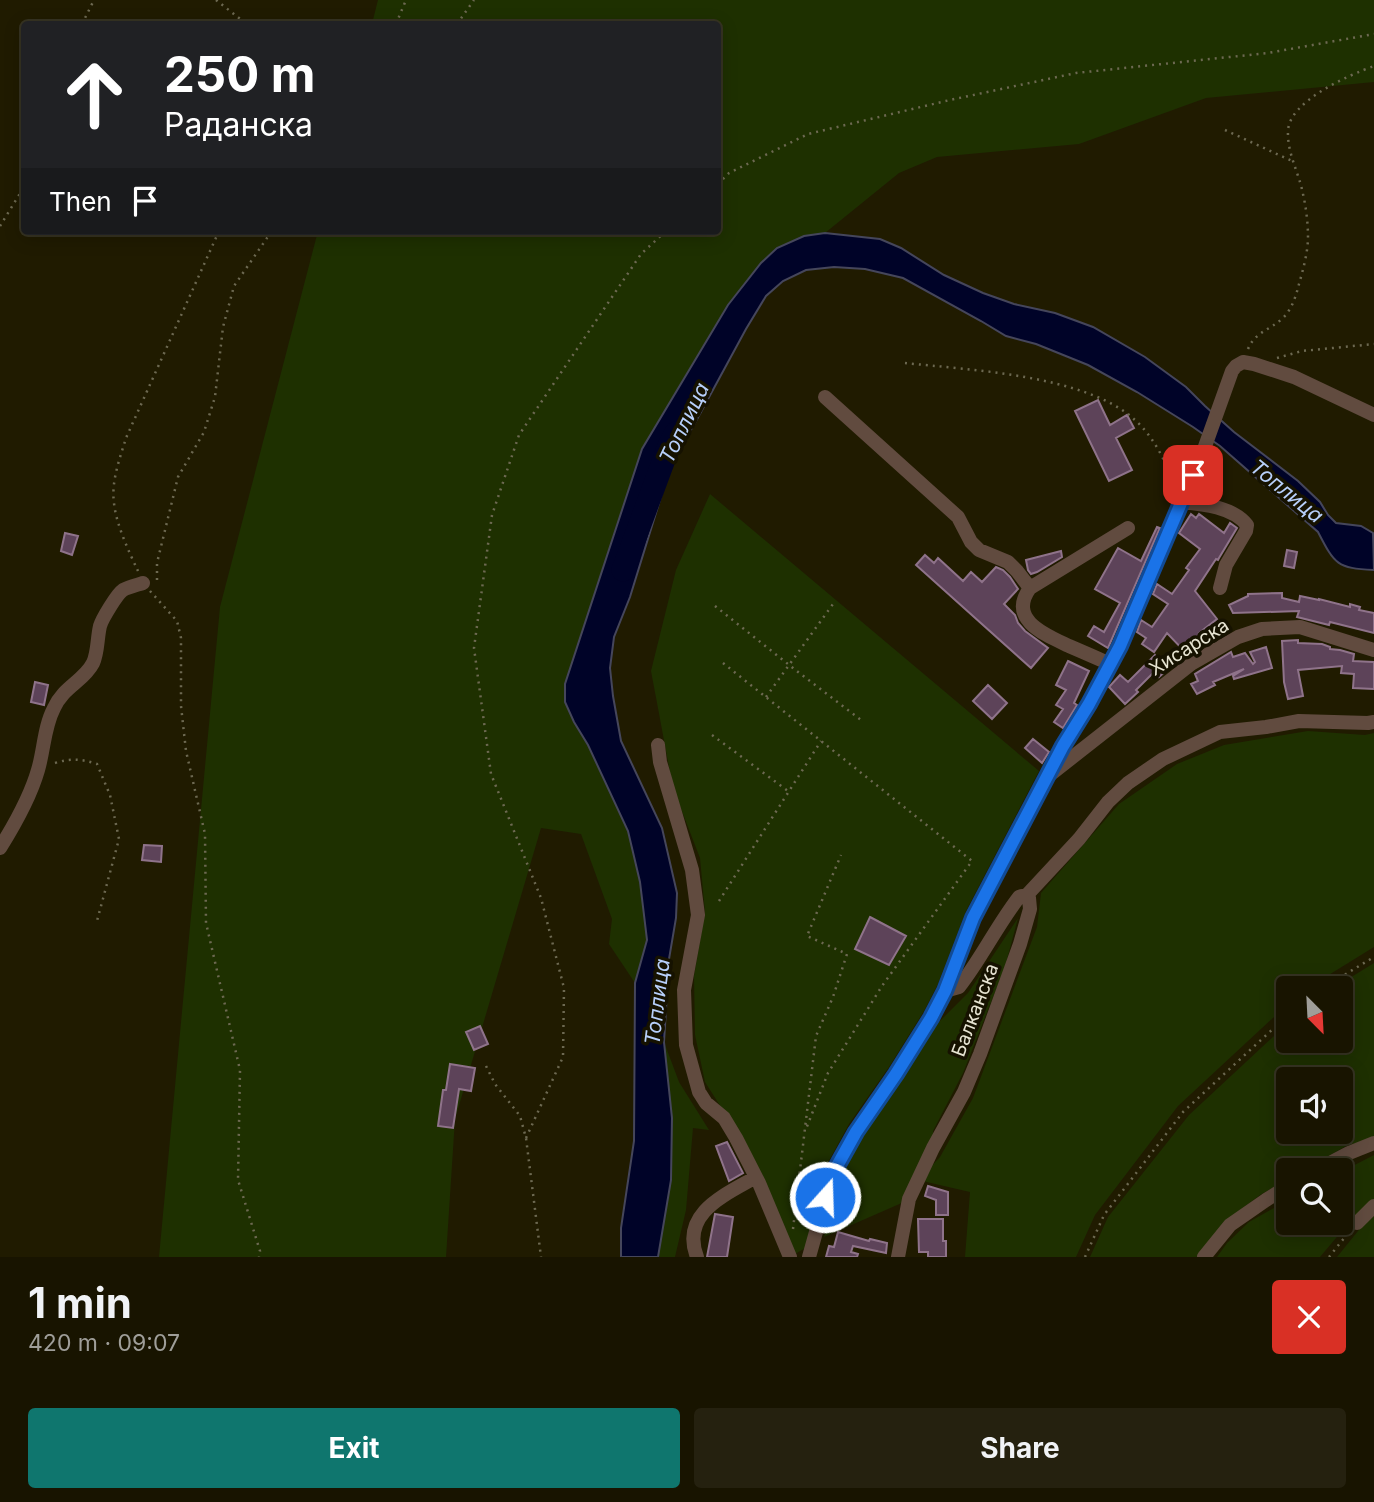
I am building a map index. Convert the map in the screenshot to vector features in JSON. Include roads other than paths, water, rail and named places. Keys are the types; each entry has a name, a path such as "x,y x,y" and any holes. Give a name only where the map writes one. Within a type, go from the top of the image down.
{"street":[{"path":"809,1257 832,1175 856,1132 931,1018 945,991 973,918 1063,746 1120,646 1203,452 1232,371 1242,362 1254,364 1294,377 1374,415"},
{"path":"825,397 958,517 971,542 979,550 1008,562 1030,588"},
{"path":"1182,500 1235,514 1247,525 1247,531 1226,565 1220,588"},
{"path":"1110,664 1035,627 1026,616 1024,599 1030,588 1128,528"},
{"path":"0,848 39,769 56,703 66,689 84,676 93,664 100,624 121,591 143,583"},
{"name":"Хисарска","path":"1050,775 1191,664 1238,637 1262,629 1300,627 1374,649"},
{"path":"1026,896 1079,839 1108,802 1128,783 1163,758 1220,732 1299,721 1374,722"},
{"path":"658,745 662,771 692,870 698,915 684,990 686,1045 699,1092 724,1118 756,1177 790,1257"},
{"name":"Балканска","path":"898,1257 909,1199 964,1092 1011,972 1030,909 1030,901 1026,896 1019,897 1000,921 959,988 945,991"},
{"path":"1340,1158 1374,1143"},
{"path":"697,1257 693,1247 694,1231 702,1213 712,1203 756,1177"},
{"path":"1204,1257 1230,1225 1276,1193"},
{"path":"1357,1223 1374,1206"}],"water":[{"path":"825,233 880,239 901,248 944,275 983,293 1014,304 1055,313 1093,327 1145,357 1186,387 1234,432 1298,481 1320,502 1336,523 1361,526 1373,533 1374,570 1352,568 1338,563 1318,532 1220,446 1137,392 1088,365 1036,344 1006,336 903,278 865,269 834,267 806,270 783,281 766,296 672,461 630,597 614,637 610,668 621,741 662,828 677,893 669,959 664,1042 672,1118 671,1180 658,1257 621,1257 621,1228 634,1141 635,983 647,940 640,882 628,831 565,702 565,684 642,449 728,305 761,263 777,248 804,236","holes":["660,459 665,460 643,535 636,550 634,544 643,494"]}],"waterway":[{"name":"Топлица","path":"623,570 676,433"}]}
